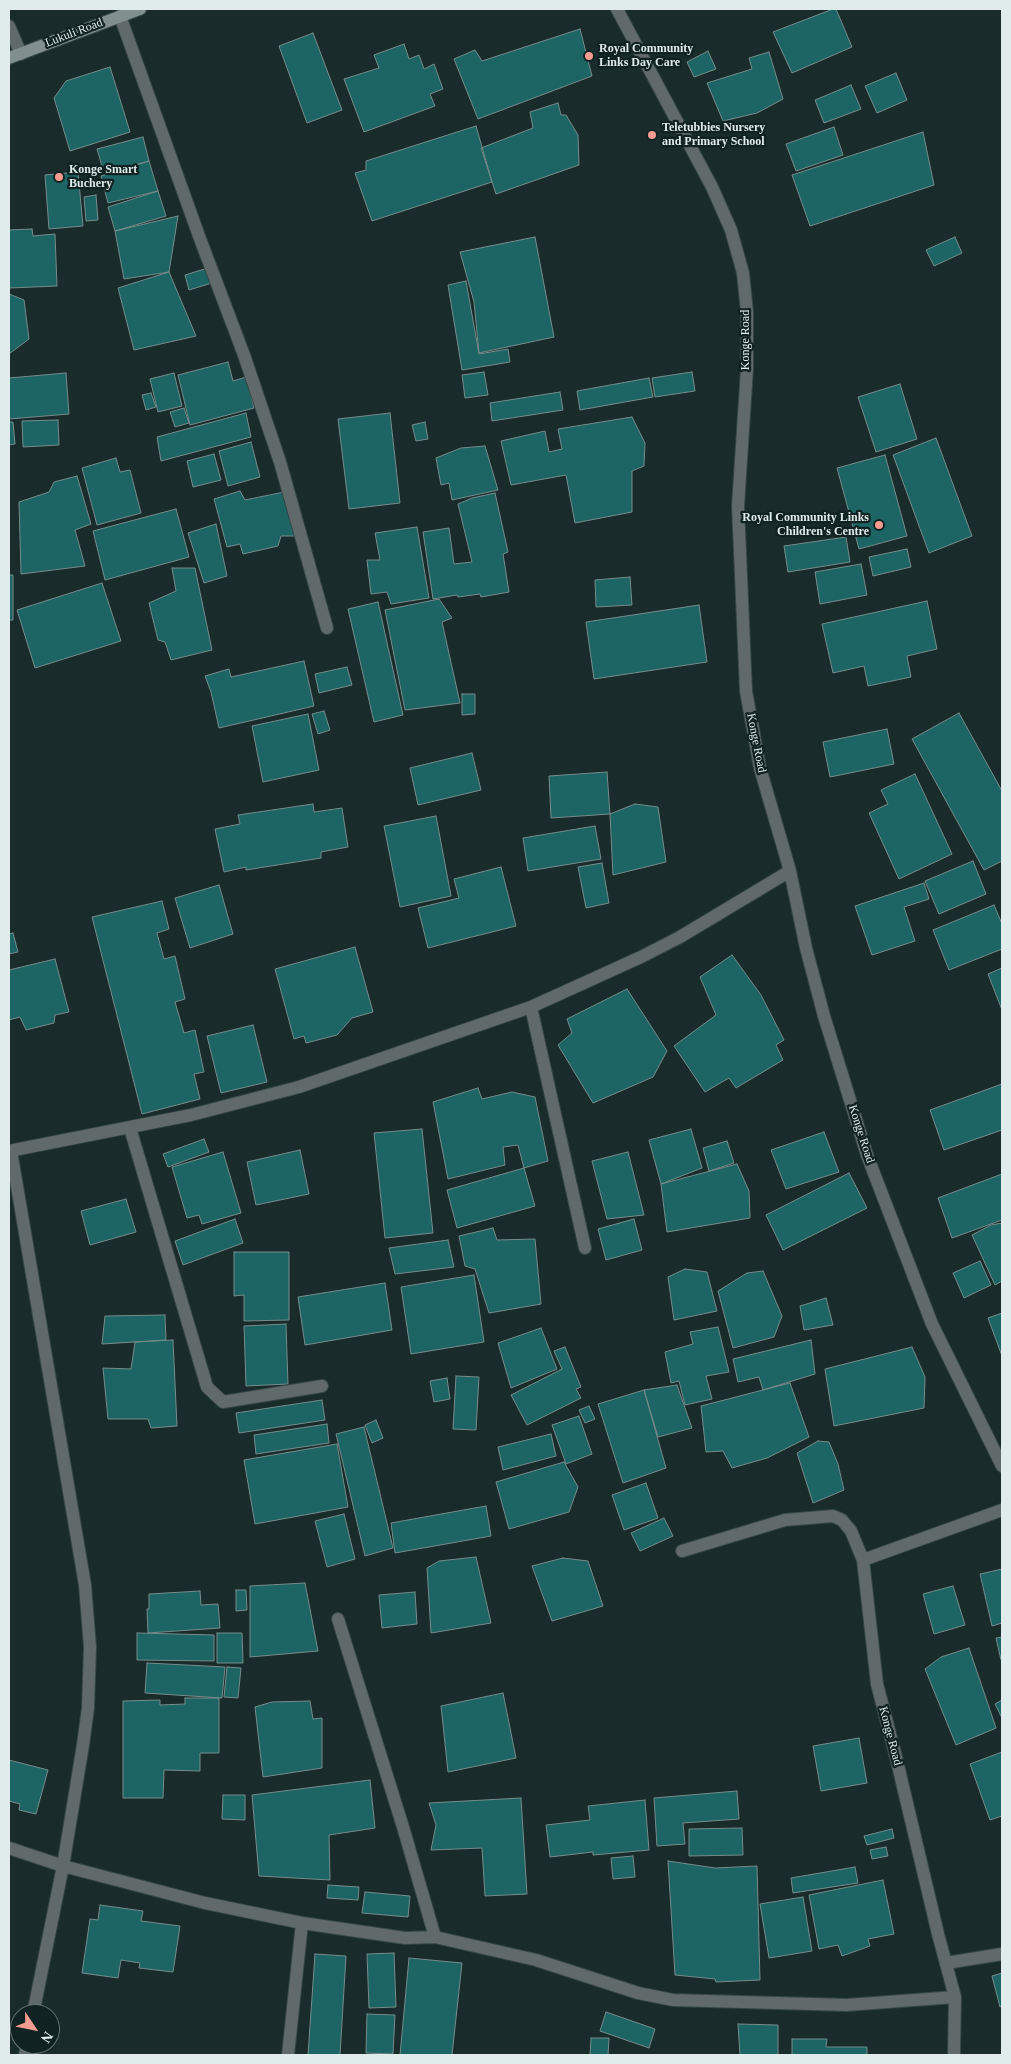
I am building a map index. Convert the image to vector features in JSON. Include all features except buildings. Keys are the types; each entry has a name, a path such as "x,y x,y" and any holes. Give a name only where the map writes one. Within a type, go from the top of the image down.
{"street":[{"name":"Lukuli Road","path":"15,56 140,9"},
{"name":"Konge Road","path":"617,9 712,187 731,230 743,273 747,312 747,369 738,506 746,690 760,768 790,871 806,948 824,1016 867,1155 932,1324 1002,1466"},
{"path":"120,16 244,355 280,462 327,628"},
{"path":"9,26 15,56"},
{"path":"35,2004 64,1866 88,1708 90,1647 85,1585 10,1151 191,1115 299,1087 531,1008 680,937 790,871"},
{"path":"531,1008 585,1248"},
{"path":"130,1128 207,1387 223,1402 322,1386"},
{"path":"863,1560 1002,1510"},
{"name":"Konge Road","path":"682,1551 785,1520 833,1516 842,1520 851,1531 863,1560 877,1684 955,1997 954,2055"},
{"path":"338,1619 435,1937"},
{"path":"9,1848 64,1866 196,1901 302,1923 405,1938 435,1937 536,1960 638,1993 673,2000 847,2004 955,1997"},
{"path":"288,2055 302,1923"},
{"path":"946,1963 1002,1954"}],"place":[{"name":"Royal Community Links Day Care","path":"589,56"},
{"name":"Teletubbies Nursery and Primary School","path":"652,135"},
{"name":"Konge Smart Buchery","path":"59,177"},
{"name":"Royal Community Links Children's Centre","path":"879,525"}]}
